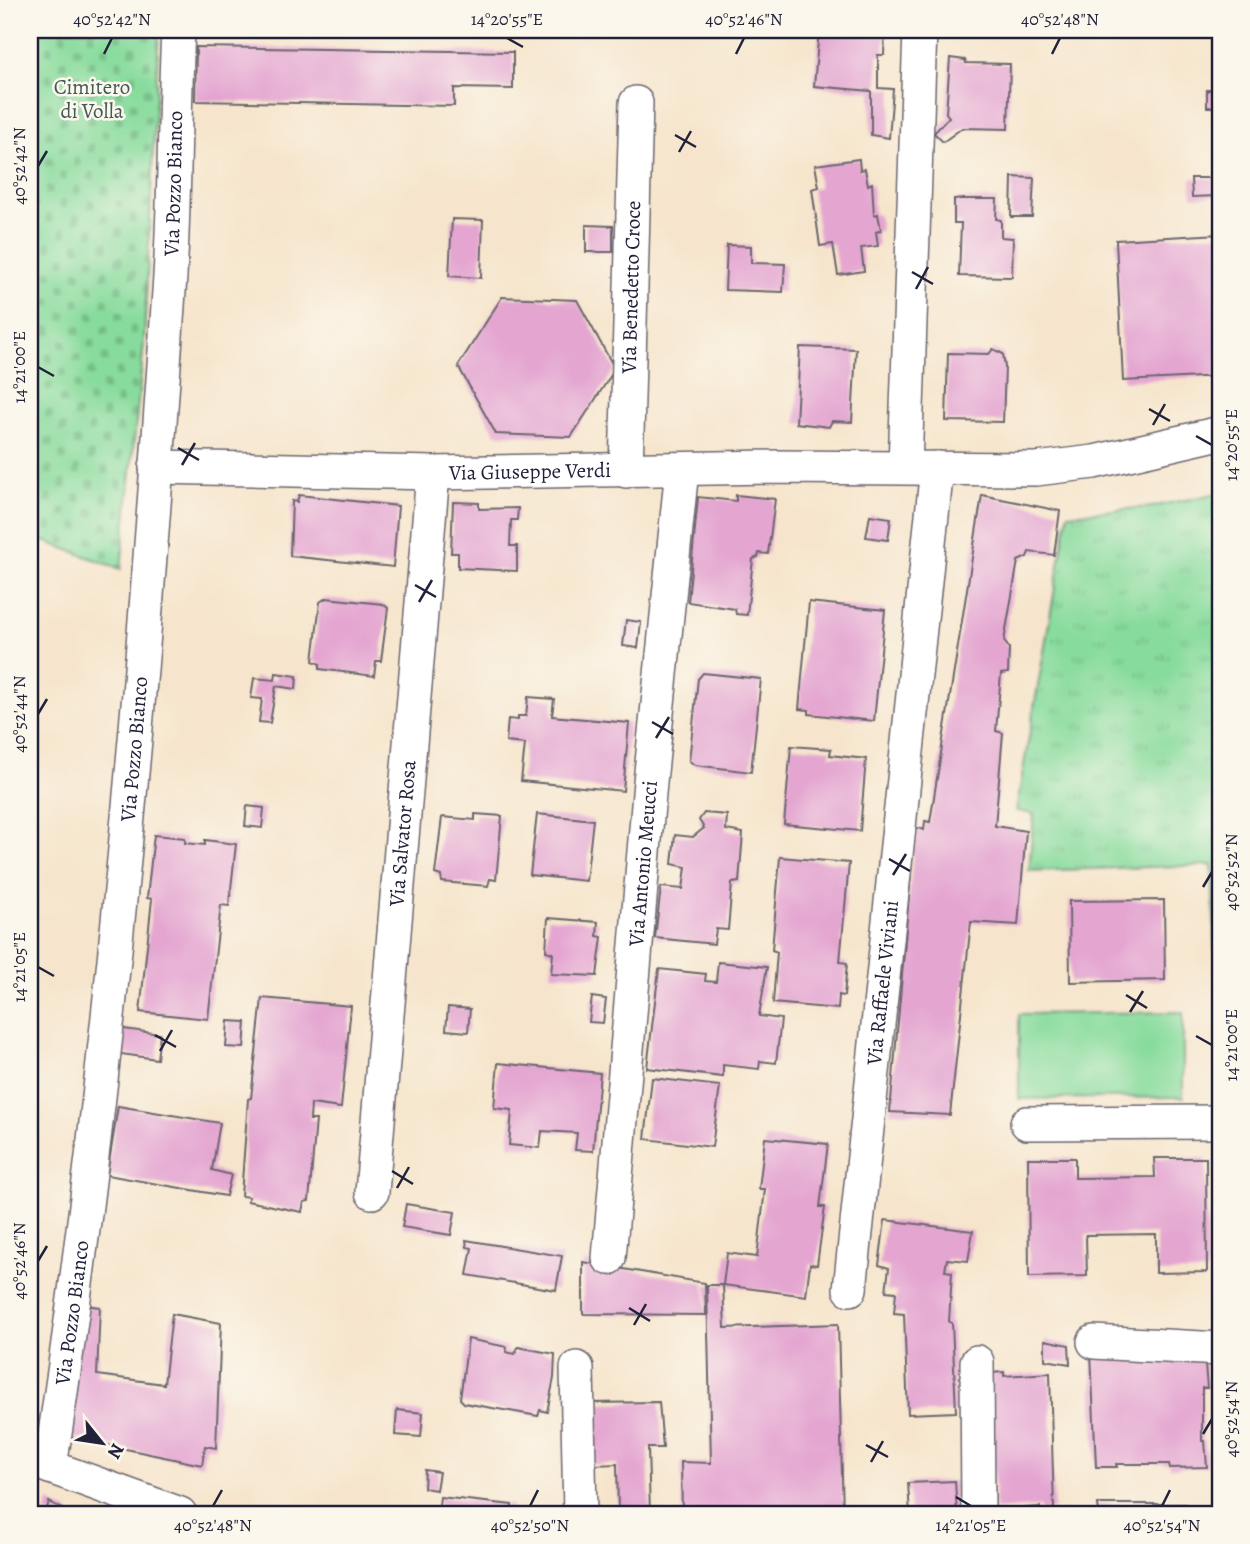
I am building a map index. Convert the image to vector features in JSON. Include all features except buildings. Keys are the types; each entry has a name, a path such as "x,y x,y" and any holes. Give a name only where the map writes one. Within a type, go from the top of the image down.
{"street":[{"name":"Via Pozzo Bianco","path":"40,1463 109,1018 170,273 178,30"},
{"path":"920,30 921,468"},
{"name":"Via Benedetto Croce","path":"626,471 636,103"},
{"name":"Via Giuseppe Verdi","path":"156,467 433,473 682,469 1036,469 1094,462 1220,433"},
{"name":"Via Raffaele Viviani","path":"849,1289 921,468"},
{"name":"Via Antonio Meucci","path":"609,1258 650,782 682,469"},
{"name":"Via Salvator Rosa","path":"372,1192 433,473"},
{"path":"1027,1123 1220,1122"},
{"path":"1094,1342 1220,1349"},
{"path":"977,1362 978,1514"},
{"path":"577,1368 580,1514"},
{"path":"40,1463 180,1514"}],"green space":[{"name":"Cimitero di Volla","path":"30,30 159,30 144,343 121,569 30,536"},
{"path":"1218,493 1214,724 1220,725 1220,949 1215,950 1212,865 1029,871 1034,814 1016,811 1068,514 1151,507"},
{"path":"1183,1012 1183,1097 1019,1099 1019,1014"}]}
